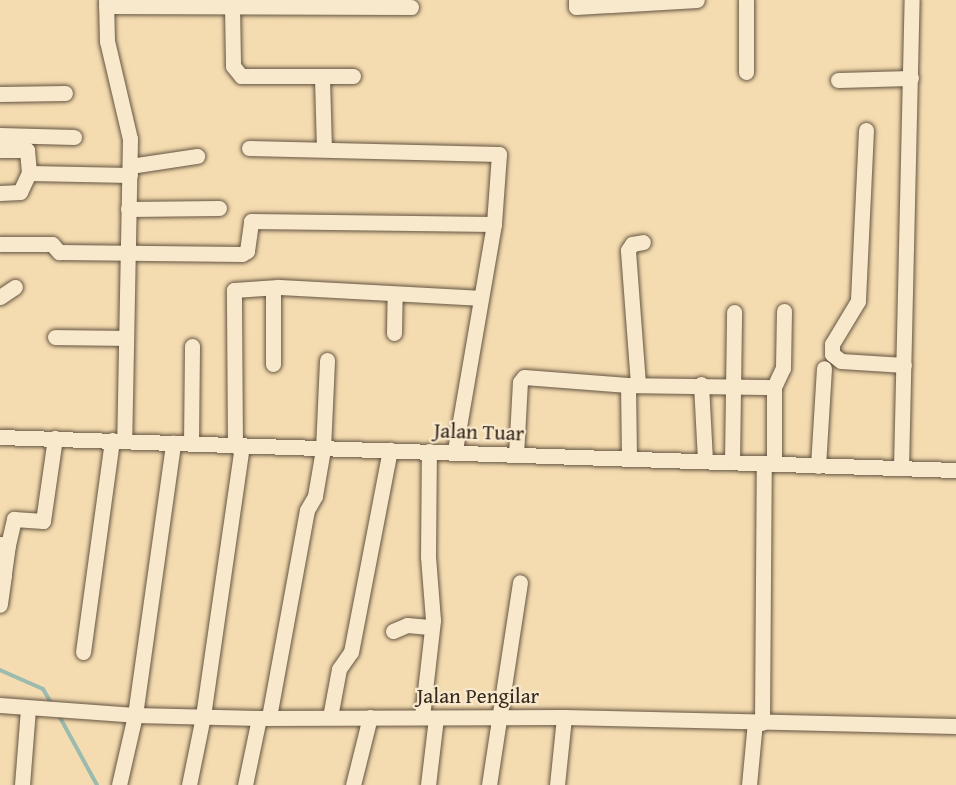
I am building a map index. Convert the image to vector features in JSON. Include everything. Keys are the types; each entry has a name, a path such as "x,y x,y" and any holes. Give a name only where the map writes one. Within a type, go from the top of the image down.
{"street":[{"path":"576,0 576,7 697,0"},
{"path":"746,0 746,72"},
{"path":"902,468 912,0"},
{"path":"83,652 118,441 130,170 130,139 107,41 106,3 184,3 232,6 250,3 384,3 411,8"},
{"path":"232,6 233,66 241,76 322,78 353,76"},
{"path":"322,78 324,149"},
{"path":"838,80 911,78"},
{"path":"0,94 65,93"},
{"path":"866,130 858,301 832,344 832,354 842,361 904,365"},
{"path":"0,135 74,137"},
{"path":"249,148 499,154 494,224 455,450"},
{"path":"0,150 27,150 29,173 20,192 0,193"},
{"path":"29,173 130,170 197,156"},
{"path":"128,209 219,208"},
{"path":"0,244 52,244 57,252 245,253 251,221 494,224"},
{"path":"629,458 633,384 628,250 632,244 643,242"},
{"path":"0,297 15,287"},
{"path":"189,785 203,716 239,446 233,292 273,289 480,298"},
{"path":"273,289 273,364"},
{"path":"394,333 395,294"},
{"path":"749,785 759,722 769,464 774,387 783,368 784,311"},
{"path":"732,462 734,312"},
{"path":"55,337 124,338"},
{"path":"191,443 192,346"},
{"path":"245,785 264,717 307,510 315,496 323,449 327,360"},
{"path":"818,466 824,368"},
{"path":"516,455 520,382 524,377 633,384 734,384 774,387"},
{"path":"701,384 705,460"},
{"name":"Jalan Tuar","path":"0,436 323,449 455,450 516,455 956,470"},
{"path":"0,605 4,544 15,519 44,521 54,438"},
{"path":"119,785 135,715 173,443"},
{"path":"330,717 339,669 351,652 390,450"},
{"path":"428,785 432,627 429,451"},
{"path":"489,785 496,717 520,582"},
{"path":"393,631 407,625 432,627"},
{"name":"Jalan Pengilar","path":"0,705 135,715 564,717 956,726"},
{"path":"22,785 28,708"},
{"path":"353,785 370,717"},
{"path":"557,785 564,717"}],"waterway":[{"path":"0,670 43,689 51,703"},
{"path":"57,712 97,785"}]}
